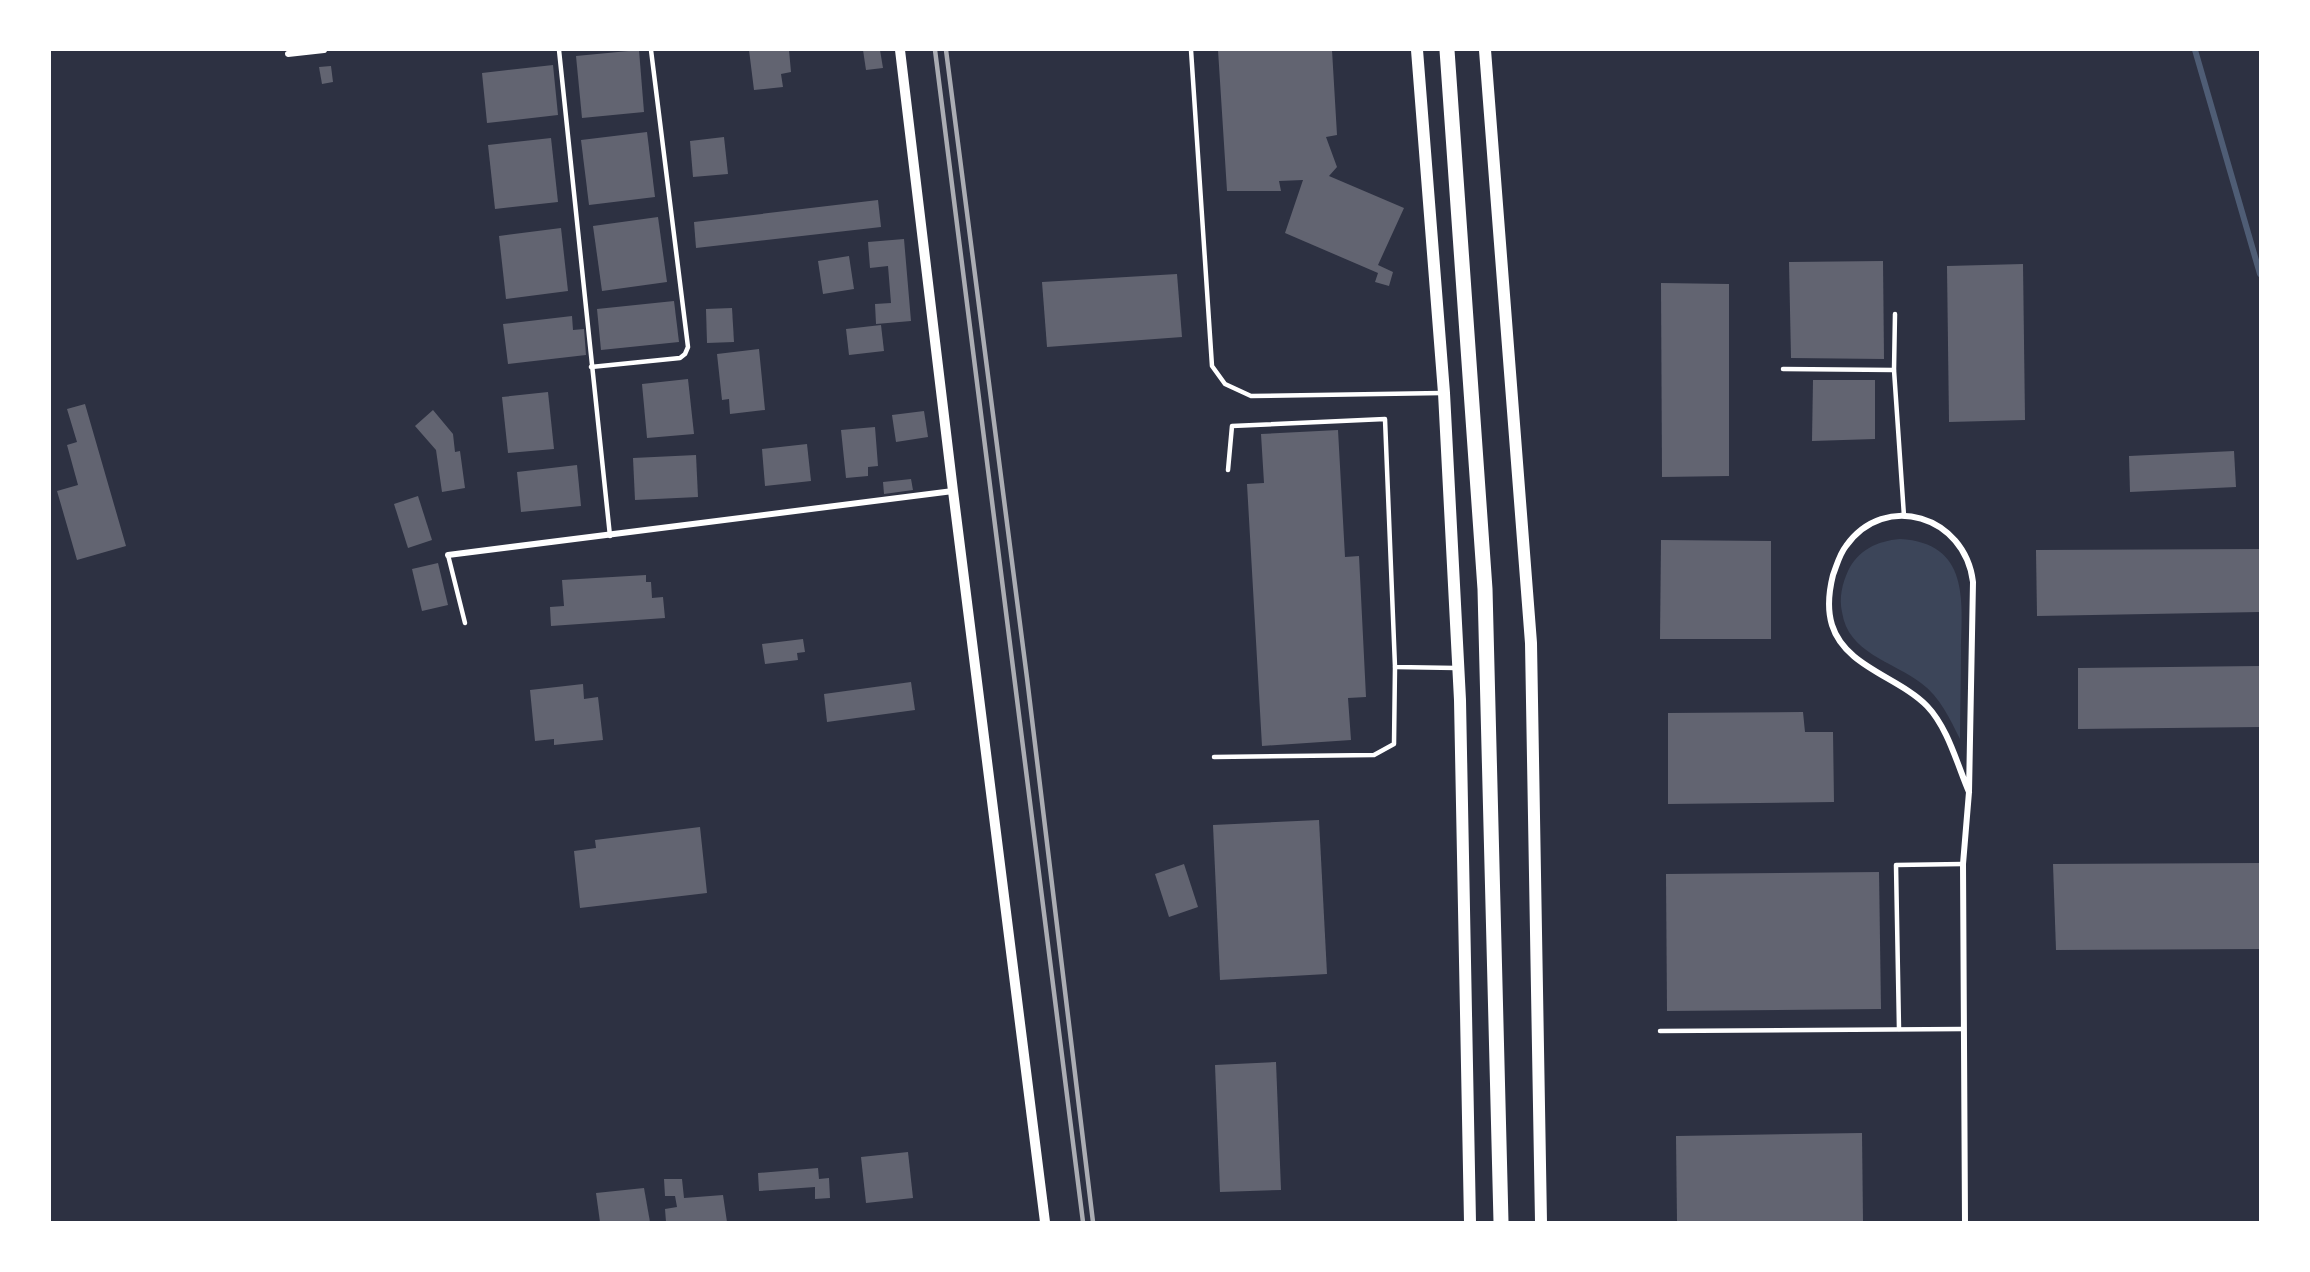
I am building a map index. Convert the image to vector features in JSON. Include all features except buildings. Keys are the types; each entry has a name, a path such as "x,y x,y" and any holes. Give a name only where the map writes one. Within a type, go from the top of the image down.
{"main road":[{"path":"1417,50 1444,393 1459,668 1470,1222"},
{"path":"1447,50 1484,579 1501,1222"},
{"path":"1485,50 1531,643 1541,1222"}],"street":[{"path":"288,54 324,50"},
{"path":"900,50 1045,1222"},
{"path":"448,555 953,491"},
{"path":"1965,1222 1963,864 1969,792 1973,582 1970,564 1964,550 1947,531 1930,521 1894,516 1872,523 1856,534 1846,545 1830,584 1831,622 1835,632 1854,656 1911,691 1929,708 1944,734 1969,792"}],"lane":[{"path":"559,50 610,536"},
{"path":"591,367 680,358 686,354 688,347 651,50"},
{"path":"1191,50 1212,366 1225,384 1251,396 1444,393"},
{"path":"1895,314 1894,370 1904,516"},
{"path":"1783,369 1894,370"},
{"path":"1214,757 1374,755 1394,744 1395,667 1385,419 1232,426 1228,470"},
{"path":"448,555 465,623"},
{"path":"1395,667 1459,668"},
{"path":"1899,1029 1896,865 1963,864"},
{"path":"1660,1031 1964,1029"}],"shaded area":[{"path":"1900,539 1923,543 1939,551 1950,563 1957,578 1962,613 1960,739 1944,709 1928,689 1910,675 1862,647 1846,626 1841,607 1841,596 1844,581 1852,564 1863,552 1876,544"}],"waterway":[{"path":"2195,50 2260,274"}],"railway":[{"path":"935,50 1083,1222"},
{"path":"946,50 1027,678 1093,1222"}]}
